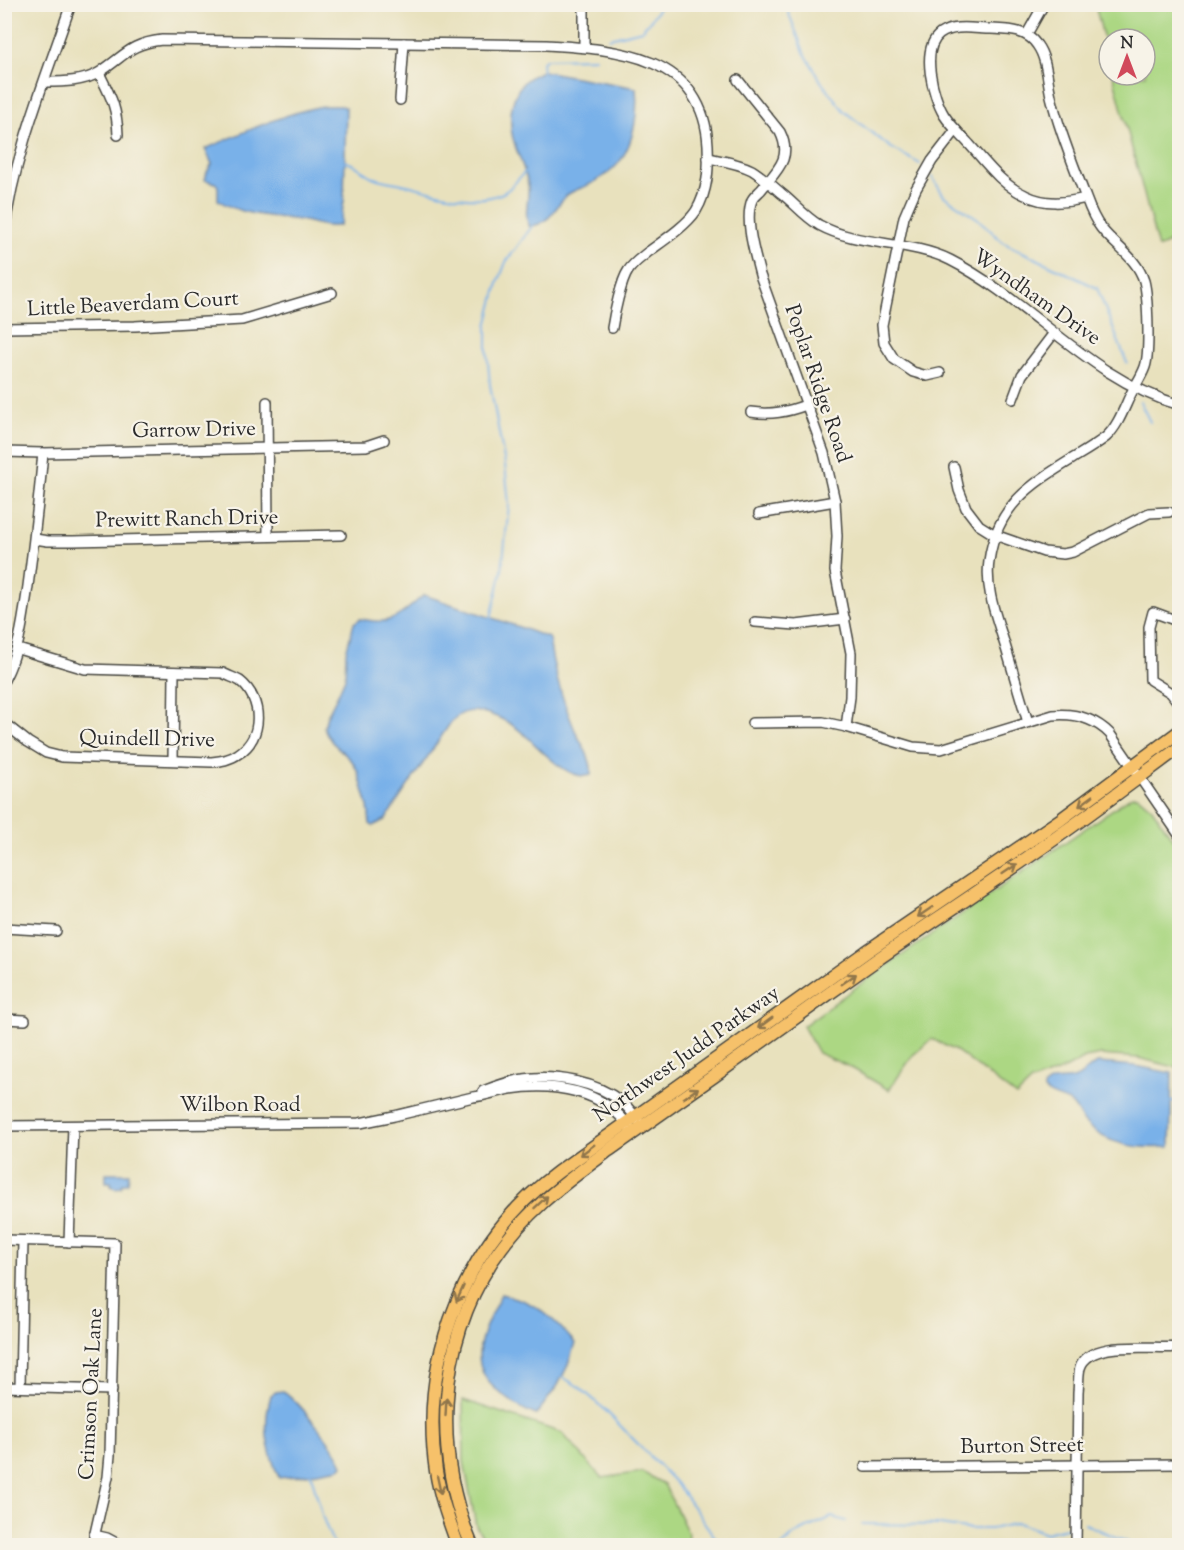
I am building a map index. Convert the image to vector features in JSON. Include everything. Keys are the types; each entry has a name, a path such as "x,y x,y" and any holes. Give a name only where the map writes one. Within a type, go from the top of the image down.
{"highway":[{"name":"Northwest Judd Parkway","path":"1136,772 1179,731"},
{"name":"Northwest Judd Parkway","path":"472,1545 459,1512 448,1460 445,1431 450,1372 468,1308 489,1266 522,1222 554,1190 634,1124 866,951 1060,820 1179,747"},
{"name":"Northwest Judd Parkway","path":"458,1545 438,1479 432,1414 440,1355 455,1306 481,1255 517,1208 548,1179 634,1124"}],"street":[{"path":"4,234 22,149 71,4"},
{"path":"584,4 584,47"},
{"path":"1027,34 1044,4"},
{"path":"1028,722 991,599 988,570 995,535 1008,511 1026,490 1097,444 1111,432 1121,416 1147,358 1146,287 1137,265 1094,218 1056,115 1043,56 1038,46 1027,34 1012,30 955,28 940,34 934,40 929,52 929,63 933,85 942,111 956,130 1003,181 1023,195 1057,203 1086,198"},
{"path":"45,82 84,79 99,73 128,50 147,42 162,40 584,47 633,56 663,67 682,81 696,100 707,130 706,190 695,212 680,228 638,260 627,272 612,328"},
{"path":"400,100 404,43"},
{"path":"99,73 113,100 118,118 118,135"},
{"name":"Poplar Ridge Road","path":"738,80 780,132 786,150 778,169 752,199 749,217 754,254 760,275 824,453 835,501 837,536 835,571 851,652 850,697 846,727"},
{"path":"940,373 927,376 913,372 894,359 884,343 882,325 904,217 932,161 956,130"},
{"name":"Wyndham Drive","path":"708,158 753,171 781,193 800,212 838,233 918,249 948,259 1004,295 1104,369 1161,399 1179,405"},
{"name":"Little Beaverdam Court","path":"4,328 135,326 242,320 332,293"},
{"path":"1013,399 1022,375 1054,333"},
{"path":"267,402 268,536"},
{"path":"751,412 766,414 786,412 806,405"},
{"name":"Garrow Drive","path":"4,452 366,446 384,440"},
{"path":"4,680 18,649 35,539 43,453"},
{"path":"954,467 962,500 979,525 995,535 1044,552 1063,554 1073,552 1149,513 1169,512"},
{"path":"759,514 835,501"},
{"name":"Prewitt Ranch Drive","path":"35,539 73,541 341,535"},
{"path":"1179,622 1153,612 1149,627 1150,680 1171,693 1179,705"},
{"path":"755,622 796,625 845,619"},
{"name":"Quindell Drive","path":"4,723 46,753 62,757 211,762 225,760 239,754 251,741 257,724 257,708 253,695 240,681 223,673 85,669 18,649"},
{"path":"173,760 174,672"},
{"path":"752,723 823,722 913,747 940,749 1053,715 1064,714 1085,718 1104,728 1110,734 1179,836"},
{"path":"4,928 56,931"},
{"path":"4,1019 25,1020"},
{"name":"Wilbon Road","path":"4,1126 360,1123 473,1097 483,1090 517,1080 542,1077 584,1084 605,1092 621,1101 634,1124"},
{"path":"4,1240 69,1242 73,1126"},
{"path":"20,1387 23,1240"},
{"name":"Crimson Oak Lane","path":"69,1242 115,1243 110,1455 108,1478 92,1545"},
{"path":"1076,1545 1079,1377 1083,1361 1097,1351 1108,1348 1179,1347"},
{"path":"4,1387 112,1390"},
{"name":"Burton Street","path":"865,1467 1179,1464"},
{"path":"94,1535 122,1545"}],"green space":[{"path":"1095,5 1179,5 1179,238 1158,248 1116,87 1157,87 1157,27 1101,27"},
{"path":"1132,796 1138,796 1152,808 1179,848 1179,1068 1138,1058 1101,1055 1085,1058 1065,1069 1031,1082 1016,1096 958,1052 932,1039 913,1055 889,1090 850,1067 818,1053 803,1026"},
{"path":"508,1224 511,1226 492,1253 449,1357 454,1506 468,1545 463,1545 442,1482 437,1411 448,1339 472,1278"},
{"path":"463,1400 562,1433 602,1478 642,1472 664,1484 688,1533 687,1545 488,1545 476,1526 464,1462"}],"water":[{"path":"543,71 636,88 635,125 627,149 614,169 567,195 542,223 529,226 527,221 528,185 513,138 511,113 518,89 527,79"},
{"path":"323,106 346,108 344,201 340,225 325,226 257,214 237,209 218,200 216,183 205,180 212,164 205,149 277,119"},
{"path":"424,595 549,638 562,695 588,757 591,775 573,774 564,769 513,725 483,712 468,712 459,715 451,722 385,820 373,826 370,824 368,806 358,772 352,761 332,742 324,727 345,678 346,652 354,623 360,619 382,621 394,618"},
{"path":"1098,1063 1135,1066 1172,1073 1170,1147 1134,1146 1112,1141 1083,1121 1071,1104 1044,1090 1044,1086 1051,1082 1077,1078"},
{"path":"106,1173 129,1173 128,1183 115,1188 111,1186 111,1182 106,1182"},
{"path":"501,1294 524,1301 538,1309 575,1343 558,1385 536,1415 519,1407 491,1385 479,1361 483,1335"},
{"path":"283,1391 298,1404 326,1437 340,1458 343,1465 340,1468 279,1478 271,1457 266,1427 271,1395"}],"waterway":[{"path":"609,38 642,30 662,4"},
{"path":"785,4 804,52 822,83 844,111 890,147 920,164"},
{"path":"543,74 542,62 547,59 595,58"},
{"path":"342,161 351,163 378,179 466,198 492,197 503,193 526,171"},
{"path":"932,177 944,196 977,218 1004,243 1097,288 1127,363"},
{"path":"491,618 502,570 509,505 505,464 490,385 487,326 506,262 533,225"},
{"path":"1140,402 1150,422"},
{"path":"1170,1101 1180,1101"},
{"path":"561,1376 579,1387 601,1406 676,1483 714,1536 724,1546"},
{"path":"310,1471 323,1518 334,1546"},
{"path":"782,1546 794,1535 832,1517 846,1521"},
{"path":"862,1524 940,1525 966,1529 991,1529 1018,1523 1046,1533 1070,1527"},
{"path":"1085,1524 1136,1546"}]}
